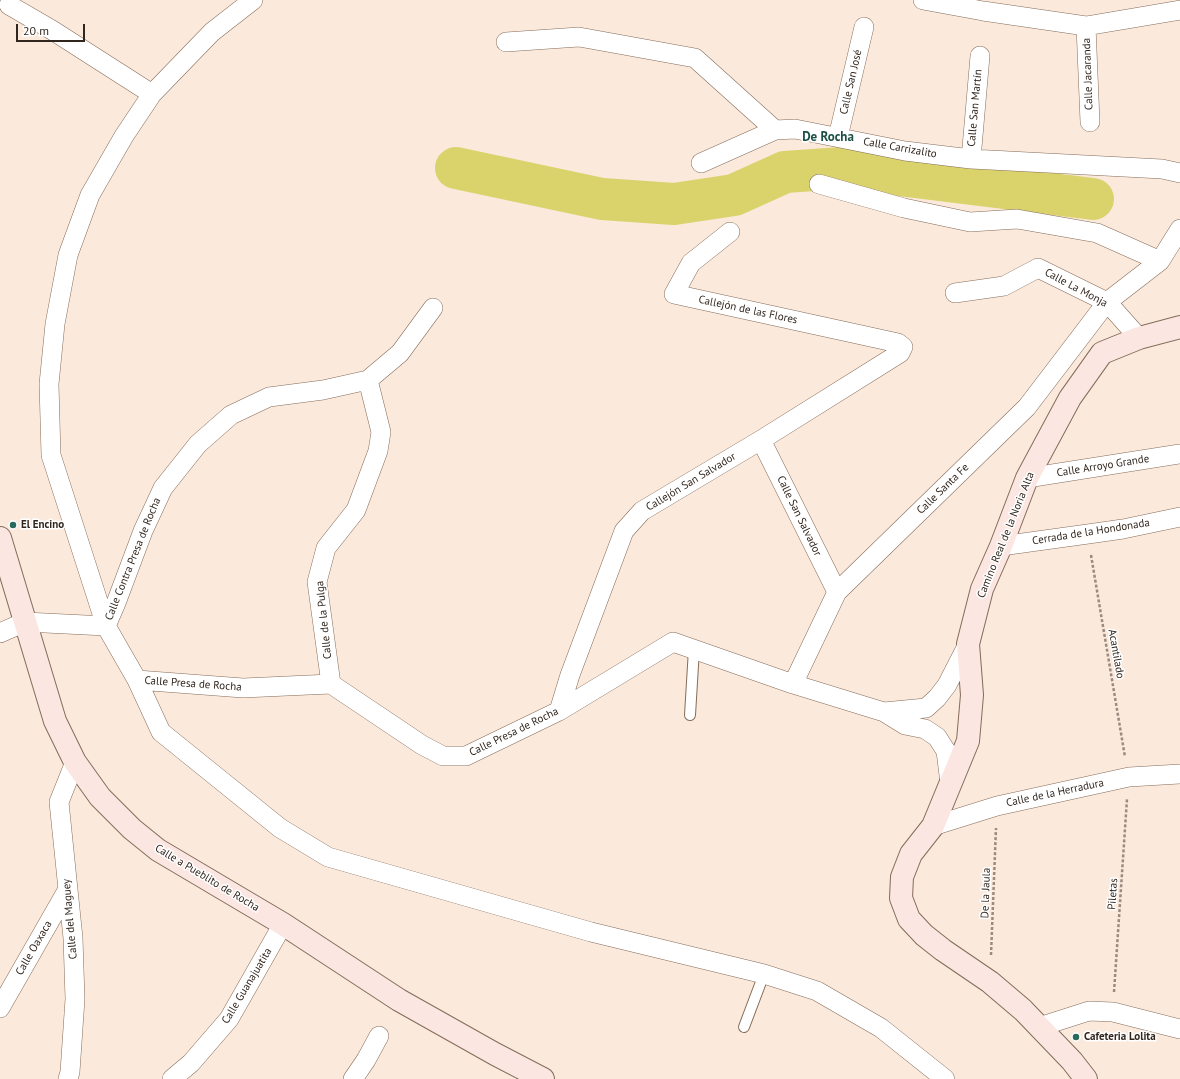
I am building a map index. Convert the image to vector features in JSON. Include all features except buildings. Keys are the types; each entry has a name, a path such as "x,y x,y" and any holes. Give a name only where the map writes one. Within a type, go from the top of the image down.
{"street":[{"path":"253,0 212,32 152,94 124,136 90,195 68,255 54,324 49,384 51,455 106,626 136,680 161,732 280,828 328,857 591,932 764,974 817,991 881,1028 945,1079"},
{"path":"923,0 983,11 1086,26 1180,10"},
{"path":"9,5 52,30 152,94"},
{"name":"Calle Jacaranda","path":"1086,26 1090,122"},
{"name":"Calle San José","path":"838,137 864,27"},
{"path":"506,42 579,37 695,58 775,130 701,163"},
{"name":"Calle San Martín","path":"971,159 980,56"},
{"name":"Calle Carrizalito","path":"775,130 795,129 906,151 971,159 1162,169 1180,173"},
{"path":"819,184 904,208 970,222 1017,219 1097,233 1160,261 1180,229"},
{"name":"Callejón de las Flores","path":"730,232 691,263 674,294 898,343 903,347"},
{"name":"Calle Santa Fe","path":"793,684 837,592 1027,407 1107,302 1160,261"},
{"name":"Calle La Monja","path":"954,293 1004,286 1038,268 1107,302 1139,338"},
{"name":"Calle Contra Presa de Rocha","path":"25,622 106,626 143,531 163,488 198,444 231,415 268,397 323,390 368,380 400,353 432,308"},
{"name":"Camino Real de la Noria Alta","path":"1086,1079 1072,1061 1023,1010 990,982 924,935 909,919 901,898 902,878 911,854 933,826 968,741 972,695 968,644 982,589 1001,546 1027,478 1070,398 1102,353 1139,338 1180,328"},
{"name":"Callejón San Salvador","path":"559,711 570,676 624,532 642,511 761,440 900,354 903,347"},
{"name":"Calle de la Pulga","path":"331,684 318,582 326,548 356,510 378,451 381,432 368,380"},
{"name":"Calle San Salvador","path":"761,440 837,592"},
{"name":"Calle Arroyo Grande","path":"1027,478 1180,454"},
{"name":"Cerrada de la Hondonada","path":"1001,546 1088,534 1180,517"},
{"name":"Calle a Pueblito de Rocha","path":"0,538 54,721 74,762 100,798 158,850 283,924 399,1000 488,1051 543,1079"},
{"path":"0,633 25,622"},
{"name":"Calle Presa de Rocha","path":"136,680 243,688 331,684 422,745 443,756 466,756 559,711 673,642 793,684 884,712 906,724 925,729 937,737 946,751 950,783"},
{"name":"Calle Presa de Rocha","path":"884,712 926,708 938,698 947,685 968,644"},
{"name":"Calle del Maguey","path":"68,1079 70,1072 75,999 73,938 59,802 74,762"},
{"name":"Calle de la Herradura","path":"933,826 997,806 1128,777 1180,774"},
{"name":"Calle Oaxaca","path":"0,1008 68,889"},
{"name":"Calle Guanajuatita","path":"172,1079 192,1063 229,1018 283,924"},
{"path":"1039,1027 1089,1011 1113,1012 1180,1029"},
{"path":"353,1079 366,1060 379,1036"}],"lane":[{"path":"690,715 694,649"},
{"path":"744,1027 764,974"}],"path":[{"name":"Acantilado","path":"1088,534 1128,777"},
{"name":"Piletas","path":"1113,1012 1128,777"},
{"name":"De la Jaula","path":"990,982 997,806"}],"waterway":[{"path":"456,168 602,199 674,204 734,195 785,172 842,168 1093,199"}],"place":[{"name":"El Encino","path":"13,525"},
{"name":"Cafeteria Lolita","path":"1076,1037"}],"district":[{"name":"De Rocha","path":"828,137"}]}
